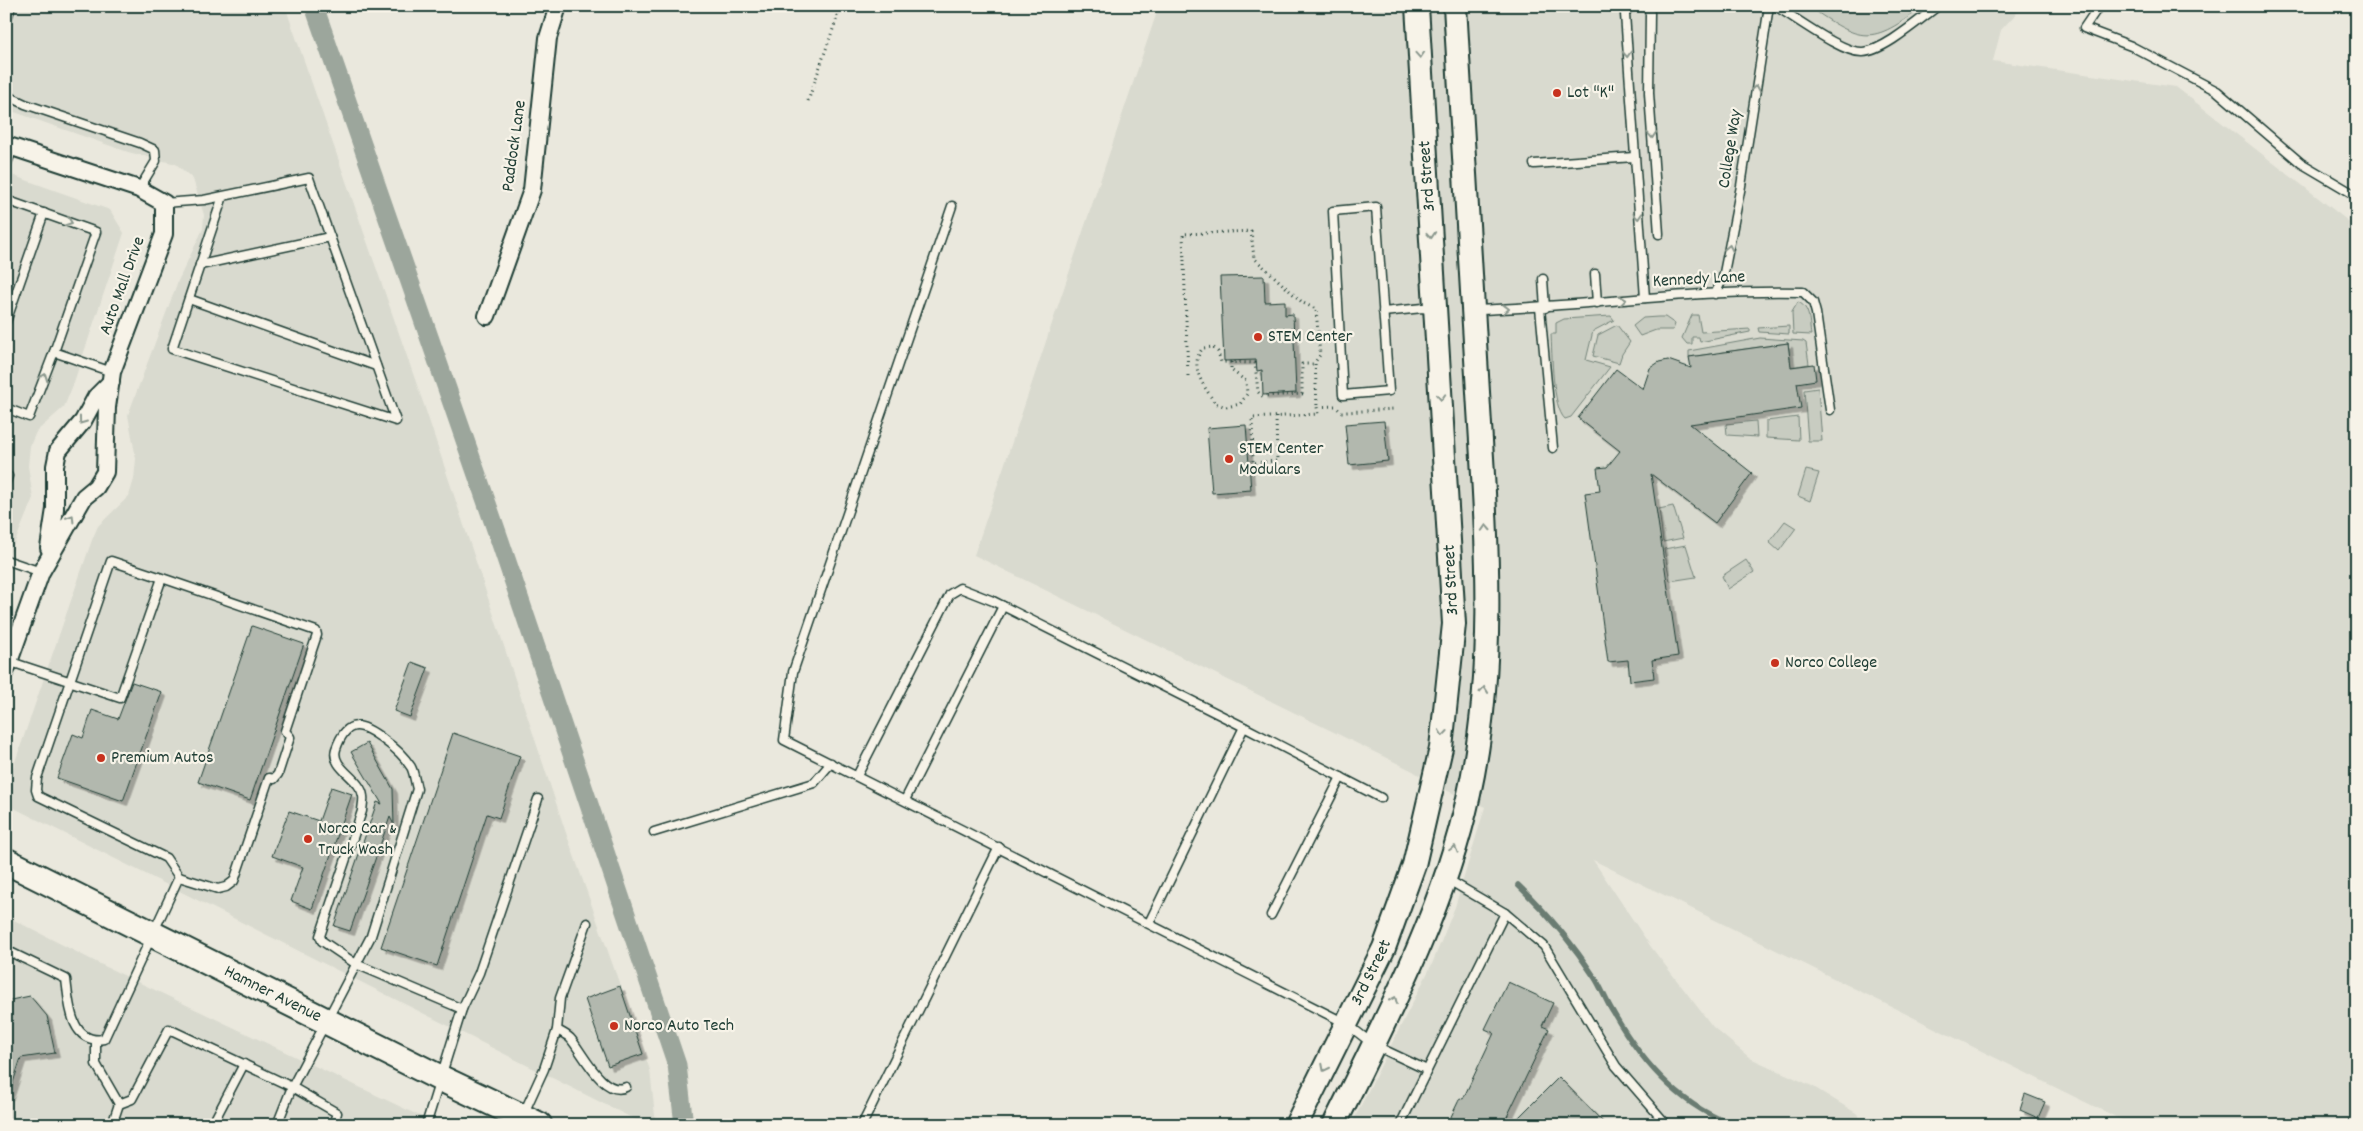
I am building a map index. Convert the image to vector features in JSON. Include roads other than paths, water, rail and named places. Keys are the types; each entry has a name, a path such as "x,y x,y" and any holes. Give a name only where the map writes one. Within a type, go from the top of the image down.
{"main road":[{"name":"Hamner Avenue","path":"6,861 440,1078 531,1121"}],"street":[{"name":"Paddock Lane","path":"487,316 532,190 548,38 558,6"},
{"name":"3rd Street","path":"1296,1125 1384,948 1414,865 1442,748 1454,624 1417,6"},
{"name":"3rd Street","path":"1334,1125 1374,1045 1446,878 1469,797 1480,737 1488,648 1488,552 1455,6"},
{"path":"10,146 139,189 164,203"},
{"name":"Auto Mall Drive","path":"44,566 84,497 96,487 105,472 107,407 111,377 164,234 164,203"},
{"name":"Auto Mall Drive","path":"7,664 44,566 56,509 55,466 58,450 83,421 111,377"}],"lane":[{"path":"6,22 11,6"},
{"path":"1629,6 1625,14 1645,298"},
{"path":"1646,6 1650,13 1649,93 1659,234"},
{"name":"College Way","path":"1715,294 1723,278 1741,186 1769,6"},
{"path":"1775,6 1842,47 1862,52 1882,46 1938,6"},
{"path":"2098,6 2084,28 2131,46 2217,91 2301,163 2357,196"},
{"path":"6,95 25,104 140,143 155,150 156,161 139,189"},
{"path":"6,166 10,146"},
{"path":"1534,164 1634,157"},
{"path":"164,203 222,196 309,178 396,421 172,349 222,196"},
{"path":"6,200 96,232 29,417 6,408"},
{"path":"952,206 793,672 784,740 1347,1024 1374,1045 1427,1070"},
{"path":"1376,207 1383,312 1389,391 1343,395 1333,212 1376,207"},
{"path":"6,322 44,213"},
{"path":"200,265 330,237"},
{"path":"1595,274 1597,303"},
{"path":"1543,279 1543,308 1553,448"},
{"name":"Kennedy Lane","path":"1473,310 1543,308 1645,298 1715,294 1803,292 1813,302 1830,410"},
{"path":"188,298 376,366"},
{"path":"1383,312 1423,308 1436,311"},
{"path":"54,352 111,377"},
{"path":"6,560 44,566"},
{"path":"111,561 162,578 316,631 317,635 286,731 290,737 278,774 274,779 270,778 234,881 226,887 218,889 180,877 166,858 38,796 36,790 37,778 111,561"},
{"path":"7,664 120,698 162,578"},
{"path":"857,776 950,594 960,588 1003,606 1244,727 1380,798"},
{"path":"905,800 1003,606"},
{"path":"277,1125 292,1087 356,964 371,936 417,788 412,768 394,747 368,727 356,725 346,730 335,751 337,761 359,786 363,796 362,812 320,930 320,936 322,941 356,964 462,1009"},
{"path":"1149,923 1244,727"},
{"path":"654,832 814,783 831,763"},
{"path":"1271,915 1341,777"},
{"path":"426,1125 462,1009 479,973 538,799"},
{"path":"862,1125 999,847"},
{"path":"6,950 66,979 70,1018 84,1036 96,1040 104,1039 180,877"},
{"path":"1446,878 1505,913 1544,946 1616,1066 1667,1125"},
{"path":"1400,1125 1505,913"},
{"path":"531,1121 544,1069 557,1030 560,998 587,923"},
{"path":"119,1104 132,1099 169,1029 292,1087 337,1113 333,1125"},
{"path":"557,1030 570,1037 594,1072 610,1087 622,1089 626,1087"},
{"path":"96,1040 96,1064 119,1104 114,1124"},
{"path":"212,1125 244,1064"}],"waterway":[{"path":"314,6 500,541 677,1065 684,1125"},
{"path":"1518,885 1578,953 1595,978 1624,1030 1649,1065 1697,1107 1735,1125"}],"place":[{"name":"Lot \"K\"","path":"1557,93"},
{"name":"STEM Center","path":"1258,337"},
{"name":"STEM Center Modulars","path":"1229,459"},
{"name":"Norco College","path":"1775,663"},
{"name":"Premium Autos","path":"101,758"},
{"name":"Norco Car & Truck Wash","path":"308,839"},
{"name":"Norco Auto Tech","path":"614,1026"}]}
